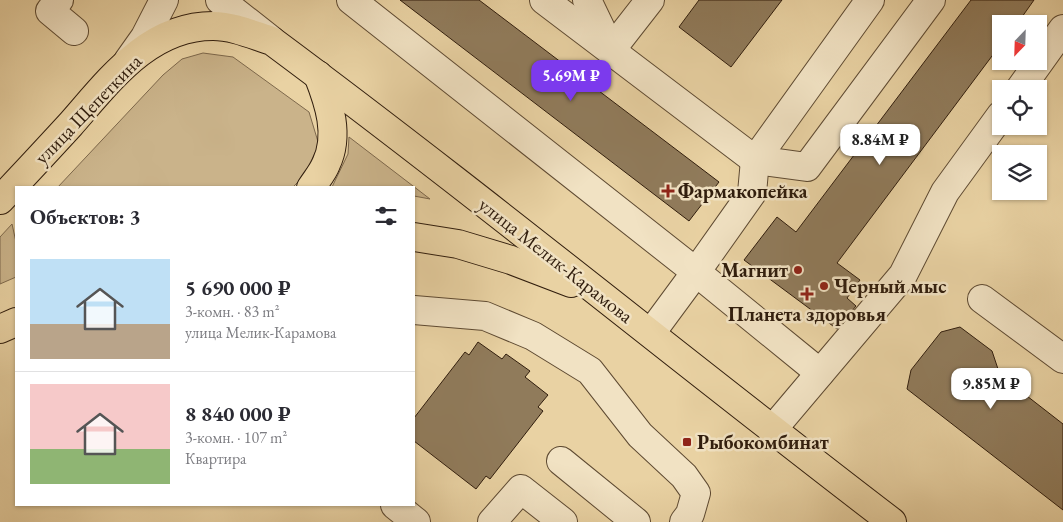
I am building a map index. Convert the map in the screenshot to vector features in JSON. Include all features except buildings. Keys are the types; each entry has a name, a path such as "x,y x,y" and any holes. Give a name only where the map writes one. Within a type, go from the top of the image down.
{"main road":[{"name":"улица Щепеткина","path":"18,186 31,176 127,62 148,46 173,33 192,28 214,26 243,31 272,41"},
{"name":"улица Мелик-Карамова","path":"272,41 651,333 772,430 892,522"},
{"path":"312,186 326,164 332,145 332,125 327,99 318,75"},
{"name":"улица Щепеткина","path":"0,200 15,188"},
{"path":"415,237 458,244 511,260 596,292"},
{"path":"0,329 15,322"}],"street":[{"path":"59,0 50,11 74,31"},
{"path":"127,62 145,37 164,0"},
{"name":"улица Мелик-Карамова","path":"220,0 272,41"},
{"path":"351,0 696,272 820,373"},
{"path":"544,0 754,160 807,167 931,0"},
{"path":"587,0 611,50"},
{"path":"611,50 650,0"},
{"path":"651,333 752,193 754,160 870,0"},
{"path":"1026,80 1063,29"},
{"path":"772,430 903,275 945,192 992,127"},
{"path":"982,299 1063,359"},
{"path":"415,310 485,316 533,336 590,371 640,435 684,476 696,493 690,514 684,522"},
{"path":"561,461 636,522"},
{"path":"492,522 521,489 563,522"},
{"path":"396,506 416,522"}],"shaded area":[{"path":"203,53 233,57 309,112 319,145 303,177 294,186 59,186 163,75 182,59"},
{"path":"349,137 413,186 332,186 348,154"},
{"path":"415,188 430,199 415,196"},
{"path":"12,224 15,238 15,277 0,284 0,237"}],"place":[{"name":"Фармакопейка","path":"668,191"},
{"name":"Магнит","path":"798,270"},
{"name":"Черный мыс","path":"824,286"},
{"name":"Планета здоровья","path":"807,294"},
{"name":"Рыбокомбинат","path":"687,442"}]}
